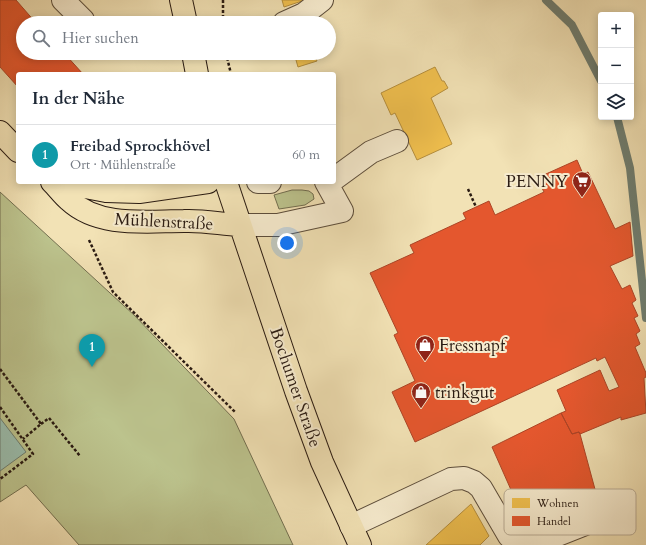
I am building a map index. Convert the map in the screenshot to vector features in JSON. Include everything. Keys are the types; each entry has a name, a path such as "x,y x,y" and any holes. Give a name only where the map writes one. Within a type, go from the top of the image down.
{"main road":[{"path":"181,0 184,16"},
{"path":"194,60 197,72"},
{"path":"0,132 16,149"},
{"name":"Mühlenstraße","path":"54,184 69,201 86,212 102,218 148,223 186,221 240,225"},
{"name":"Mühlenstraße","path":"69,184 106,191 139,192 194,184"},
{"name":"Bochumer Straße","path":"227,184 322,462 355,536"}],"street":[{"path":"63,0 80,16"},
{"path":"300,16 322,0"},
{"path":"336,176 371,152 397,141"},
{"path":"240,225 278,225 342,211 330,184"},
{"path":"355,536 451,479 464,478 474,482 481,488 504,527"},
{"path":"508,535 518,543 535,544 558,535"}],"path":[{"path":"223,0 223,16"},
{"path":"228,60 231,72"},
{"path":"468,189 476,207"},
{"path":"86,212 88,238 113,292 236,413"},
{"path":"0,370 41,424"},
{"path":"0,407 33,454 0,479"},
{"path":"23,439 49,418 80,456"}],"green space":[{"path":"292,190 309,191 313,194 314,199 305,205 279,209 274,195"},
{"path":"0,192 134,315 234,419 293,545 79,545 26,485 0,502"}],"shaded area":[{"path":"0,418 26,452 0,471"}],"building: Wohnen":[{"path":"282,0 305,0 284,7"},
{"path":"296,60 317,61 298,67"},
{"path":"435,67 442,81 444,81 448,88 431,98 452,144 417,160 395,113 391,115 381,93"},
{"path":"471,504 489,536 480,545 426,545"}],"building: Handel":[{"path":"0,0 16,0 30,16 16,16 16,60 70,60 81,72 16,72 16,85 0,67"},
{"path":"577,160 583,174 588,172 615,229 630,222 633,256 610,266 622,289 630,285 636,300 632,303 638,316 634,318 640,331 636,334 640,344 635,347 646,373 646,377 644,378 646,413 621,420 621,417 580,434 579,432 572,434 561,413 566,411 557,390 600,370 609,391 619,387 605,357 597,361 596,358 415,442 392,392 415,381 394,335 398,333 370,273 414,253 410,245 466,219 463,213 489,201 495,215 544,192 537,178"},
{"path":"561,413 572,434 579,432 580,434 595,489 511,489 492,447"}],"waterway":[{"path":"546,0 572,25 598,75"},
{"path":"618,120 630,168 646,318"}],"place":[{"name":"PENNY","path":"582,198"},
{"name":"Fressnapf","path":"425,362"},
{"name":"Freibad Sprockhövel","path":"92,367"},
{"name":"trinkgut","path":"421,409"}]}
